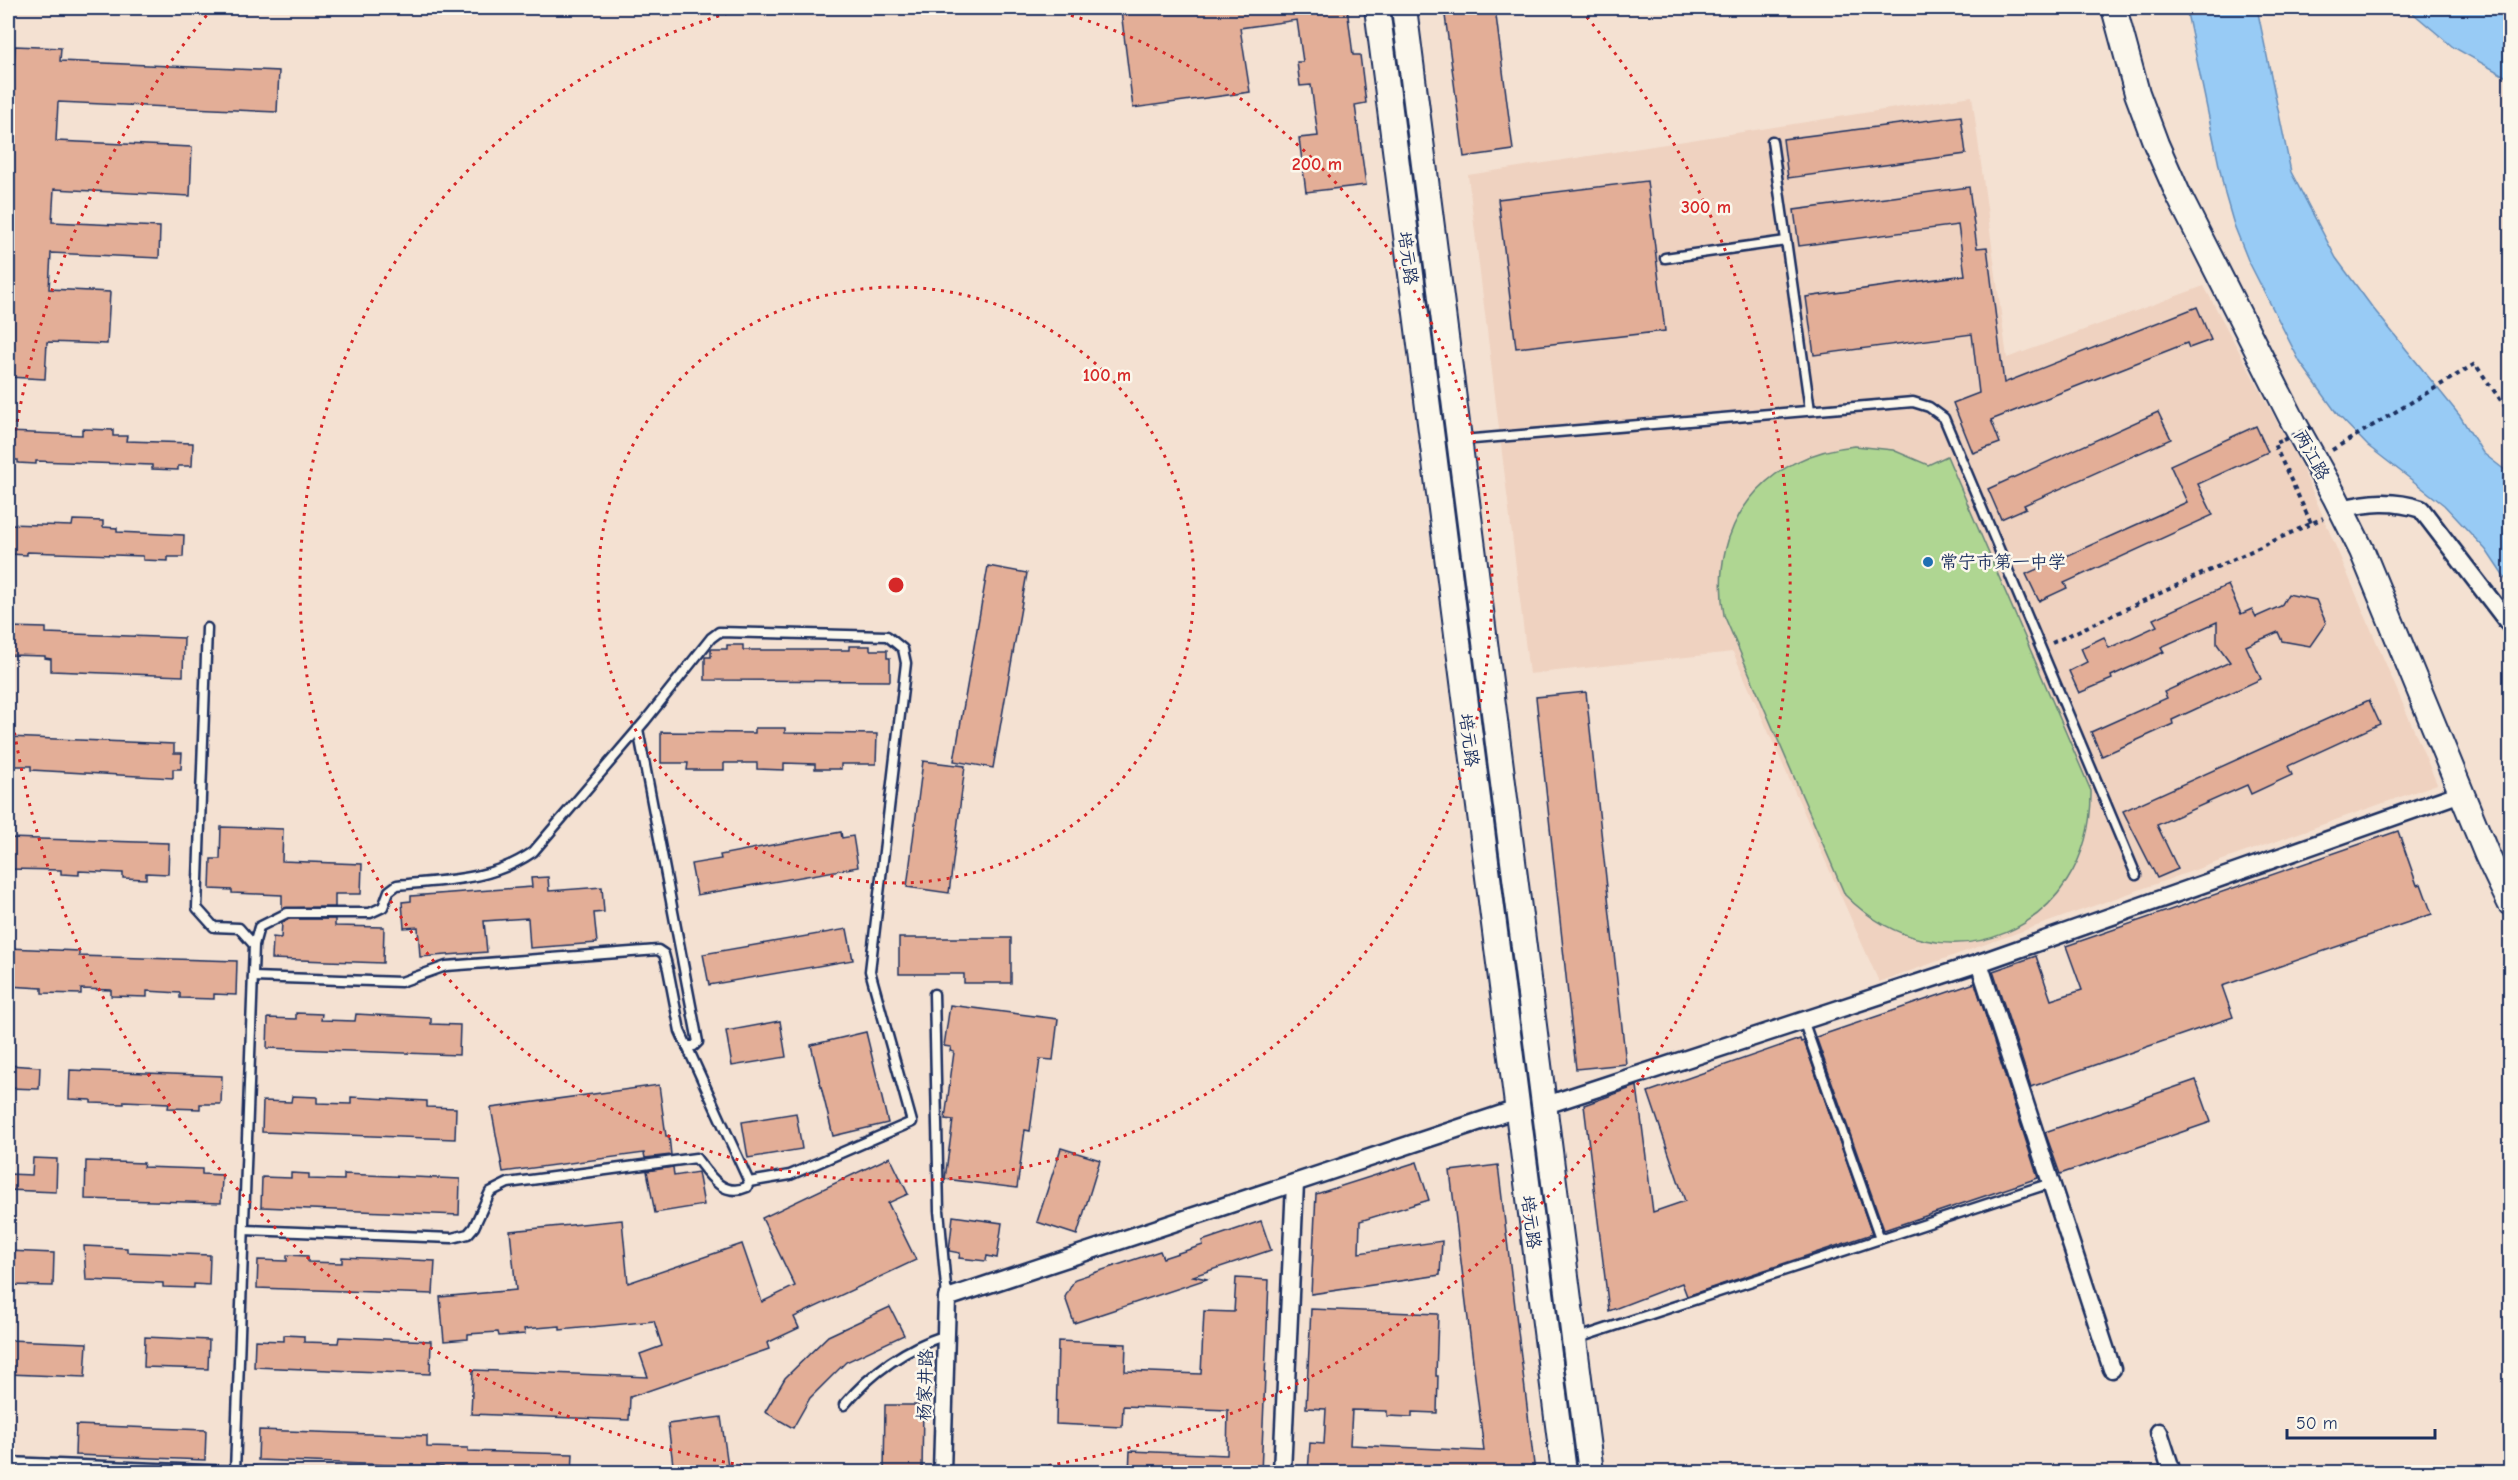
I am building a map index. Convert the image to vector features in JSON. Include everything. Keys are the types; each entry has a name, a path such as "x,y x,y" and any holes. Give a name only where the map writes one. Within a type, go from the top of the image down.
{"main road":[{"name":"培元路","path":"1377,8 1564,1473"},
{"name":"培元路","path":"1404,8 1591,1473"},
{"name":"两江路","path":"2114,8 2136,93 2179,196 2362,551 2487,855 2511,903"}],"street":[{"path":"2341,509 2379,502 2402,503 2421,509 2511,625"},
{"path":"1543,1106 1979,963 2461,793"},
{"path":"1979,963 2112,1369"},
{"path":"947,1298 1517,1109"},
{"path":"1282,1473 1295,1182"},
{"name":"杨家井路","path":"942,1473 947,1298"},
{"path":"2159,1432 2172,1473"}],"lane":[{"path":"1772,141 1810,411"},
{"path":"1665,258 1786,241"},
{"path":"1459,440 1913,402 1929,407 1944,418 2136,875"},
{"path":"207,628 197,908 214,927 239,928 254,945"},
{"path":"235,1472 254,945 259,927 287,913 370,913 382,907 389,891 397,885 481,876 520,861 533,852 638,729 711,638 719,632 887,636 903,649 906,663 870,971 912,1122 790,1175 749,1182"},
{"path":"638,729 698,1042 694,1046 687,1046"},
{"path":"253,977 401,982 446,966 658,950 664,954 681,1031 749,1182"},
{"path":"934,994 939,1210 947,1298"},
{"path":"1803,1020 1880,1239"},
{"path":"244,1230 452,1238 468,1234 474,1227 490,1192 508,1183 696,1158 724,1189 740,1191 747,1187 749,1182"},
{"path":"1573,1339 2051,1182"},
{"path":"844,1405 864,1382 902,1355 946,1335"},
{"path":"8,1462 255,1473"}],"path":[{"path":"2342,445 2475,364 2507,409 2511,406"},
{"path":"2311,523 2274,444 2314,426"},
{"path":"2041,649 2341,509"}],"shaded area":[{"name":"常宁市第一中学","path":"1972,96 2007,358 2204,286 2304,472 2437,784 1879,982 1733,652 1529,674 1468,175"}],"green space":[{"path":"1855,446 1893,450 1928,465 1947,456 2091,791 2085,840 2067,880 2040,912 2006,933 1967,943 1925,940 1884,925 1845,895 1724,615 1721,582 1725,552 1734,524 1749,500 1769,479 1794,463 1823,452"}],"water":[{"path":"2186,8 2257,8 2291,172 2336,258 2372,307 2460,416 2483,453 2510,474 2510,586 2486,550 2444,505 2368,446 2338,415 2300,362 2248,260 2234,225 2225,194"},
{"path":"2407,8 2510,8 2510,79 2453,47"}],"building":[{"path":"1148,8 1347,8 1353,55 1360,55 1366,103 1355,105 1366,185 1306,192 1299,138 1318,136 1311,85 1300,86 1297,62 1303,62 1297,20 1240,28 1250,92 1133,108 1121,11"},
{"path":"1444,8 1495,8 1513,150 1464,157"},
{"path":"15,46 61,48 60,61 279,71 277,112 58,102 56,141 192,147 190,196 54,189 52,222 160,227 159,258 51,253 49,289 110,292 107,344 47,342 45,379 8,377 8,95 9,65 14,66"},
{"path":"1961,116 1966,154 1788,178 1783,139"},
{"path":"1647,181 1665,331 1516,348 1498,199"},
{"path":"1969,187 1977,248 1987,247 2004,383 2197,307 2211,340 2189,348 2187,343 1991,420 2000,443 1973,453 1953,403 1979,393 1972,334 1814,355 1806,297 1965,275 1958,225 1799,246 1794,210"},
{"path":"2158,412 2171,439 2024,505 2026,508 2001,519 1988,489"},
{"path":"2256,426 2268,452 2198,484 2213,515 2064,583 2067,588 2039,601 2026,574 2187,502 2170,465"},
{"path":"82,429 113,430 113,436 127,436 126,441 193,443 192,466 178,466 178,470 152,469 152,465 36,461 36,464 8,460 8,432 82,435"},
{"path":"73,520 103,521 103,527 117,528 117,532 184,535 183,557 168,557 168,561 143,560 143,556 27,552 27,555 9,554 8,524 72,526"},
{"path":"988,566 1027,573 993,768 954,761"},
{"path":"2228,585 2241,614 2252,609 2256,617 2281,606 2288,594 2316,600 2326,623 2310,646 2282,641 2278,632 2246,646 2261,679 2172,720 2173,724 2102,756 2091,732 2167,698 2164,692 2230,662 2217,644 2217,622 2161,647 2164,652 2079,693 2069,671 2087,662 2081,648 2104,637 2109,648 2157,626 2153,619"},
{"path":"8,627 46,628 46,633 184,638 183,676 51,671 51,659 45,656 8,655"},
{"path":"727,645 743,645 743,650 849,650 849,646 870,646 870,650 887,650 887,658 890,658 890,681 705,680 705,657 711,657 711,649 727,649"},
{"path":"1586,692 1626,1064 1576,1069 1536,697"},
{"path":"2369,700 2380,724 2288,766 2292,775 2251,794 2247,785 2157,825 2178,869 2157,878 2123,811"},
{"path":"755,728 785,728 785,733 877,734 876,764 841,764 841,769 815,769 815,764 784,763 784,770 757,769 757,763 724,763 724,770 687,770 688,763 661,763 661,732 755,733"},
{"path":"8,737 174,744 174,753 182,753 181,769 173,769 173,778 31,770 31,766 8,766"},
{"path":"923,761 965,766 949,893 907,887"},
{"path":"221,827 283,829 282,861 362,864 361,894 335,894 335,907 282,908 282,895 232,893 232,890 210,889 211,859 220,859"},
{"path":"2398,831 2417,885 2421,884 2432,914 2222,986 2233,1017 2031,1087 1993,971 2036,956 2051,1000 2082,990 2066,946"},
{"path":"841,832 842,838 853,836 858,867 697,895 691,864 721,859 720,855"},
{"path":"8,838 169,843 168,874 146,873 146,879 123,878 123,873 79,871 79,875 61,874 61,870 8,869"},
{"path":"548,877 549,891 602,887 604,912 594,913 597,943 530,948 528,918 484,921 487,952 420,957 418,927 404,928 402,902 411,901 411,896 532,887 531,878"},
{"path":"289,919 335,919 335,926 384,927 383,963 272,959 273,937 281,938 282,923"},
{"path":"847,929 853,960 709,985 703,954"},
{"path":"899,938 1011,938 1011,983 964,983 964,974 899,974"},
{"path":"8,948 79,951 79,956 237,961 236,995 214,994 214,999 180,998 180,993 147,991 147,997 111,996 111,990 81,989 81,994 42,993 42,988 8,986"},
{"path":"1975,983 2038,1178 1884,1230 1816,1037"},
{"path":"950,1005 1058,1019 1053,1060 1040,1059 1030,1131 1025,1130 1017,1188 945,1179 953,1120 945,1119 954,1052 950,1051 951,1047 944,1046"},
{"path":"296,1013 322,1014 321,1020 355,1021 356,1014 431,1018 431,1024 460,1025 459,1055 267,1048 268,1018 296,1019"},
{"path":"780,1021 786,1057 732,1066 726,1031"},
{"path":"866,1032 888,1123 833,1136 811,1045"},
{"path":"1800,1039 1801,1042 1804,1041 1872,1234 1687,1296 1682,1283 1609,1311 1584,1105 1637,1086 1653,1212 1685,1201 1648,1092"},
{"path":"8,1065 40,1067 39,1089 8,1088"},
{"path":"70,1070 222,1076 221,1104 200,1104 200,1109 168,1108 169,1103 124,1101 124,1104 91,1103 91,1100 69,1099"},
{"path":"2196,1080 2211,1122 2060,1174 2045,1132"},
{"path":"659,1085 671,1155 645,1158 644,1153 503,1172 491,1108"},
{"path":"292,1096 317,1097 317,1103 351,1104 351,1097 427,1101 427,1107 456,1108 455,1139 262,1132 263,1101 291,1102"},
{"path":"796,1113 802,1149 748,1158 742,1122"},
{"path":"1061,1148 1100,1160 1077,1235 1037,1222"},
{"path":"890,1157 908,1194 888,1203 916,1260 794,1317 799,1328 767,1343 769,1349 630,1397 629,1420 471,1414 473,1370 648,1377 640,1354 662,1346 654,1321 560,1330 560,1326 524,1329 525,1334 499,1336 498,1332 468,1334 468,1339 444,1341 440,1297 516,1290 510,1231 622,1220 628,1283 742,1244 762,1302 795,1286 762,1218"},
{"path":"33,1158 57,1159 56,1192 8,1190 8,1174 32,1175"},
{"path":"86,1161 144,1163 143,1167 202,1169 202,1174 222,1175 221,1203 85,1199"},
{"path":"1417,1162 1429,1200 1360,1221 1359,1253 1442,1241 1440,1275 1311,1294 1316,1194"},
{"path":"1498,1165 1535,1473 1308,1473 1310,1443 1324,1444 1326,1409 1306,1408 1311,1309 1438,1314 1437,1413 1412,1412 1412,1417 1387,1416 1387,1411 1352,1410 1350,1445 1484,1451 1450,1171"},
{"path":"673,1167 674,1176 698,1172 704,1205 655,1213 647,1171"},
{"path":"291,1173 309,1174 309,1179 344,1180 344,1174 460,1179 459,1215 261,1207 262,1177 291,1178"},
{"path":"953,1216 1002,1223 997,1258 987,1256 986,1261 959,1258 960,1253 949,1251"},
{"path":"1261,1221 1271,1250 1193,1276 1207,1279 1074,1323 1065,1297 1075,1279 1160,1251 1163,1258 1203,1245 1202,1241"},
{"path":"84,1246 127,1248 127,1252 210,1255 209,1285 194,1284 194,1288 163,1287 163,1283 86,1280"},
{"path":"8,1251 54,1253 53,1286 8,1285"},
{"path":"287,1255 308,1256 308,1262 342,1263 342,1257 435,1261 433,1294 257,1288 258,1260 287,1261"},
{"path":"1236,1278 1269,1280 1261,1473 1129,1473 1130,1451 1227,1455 1228,1410 1123,1406 1122,1427 1056,1424 1058,1341 1126,1344 1125,1371 1201,1374 1204,1311 1234,1312"},
{"path":"890,1307 904,1335 846,1362 810,1398 793,1428 765,1412 785,1378 828,1336"},
{"path":"284,1335 304,1336 304,1342 338,1343 339,1337 431,1341 430,1374 254,1367 255,1340 284,1341"},
{"path":"145,1337 209,1340 208,1369 144,1367"},
{"path":"8,1340 87,1343 85,1377 8,1374"},
{"path":"885,1405 923,1405 922,1473 884,1473"},
{"path":"721,1417 729,1473 674,1473 668,1424"},
{"path":"76,1425 206,1430 205,1460 75,1455"},
{"path":"259,1430 427,1436 427,1447 468,1448 468,1451 573,1454 572,1473 443,1473 443,1467 258,1460"}],"place":[{"name":"常宁市第一中学","path":"1928,562"}]}
